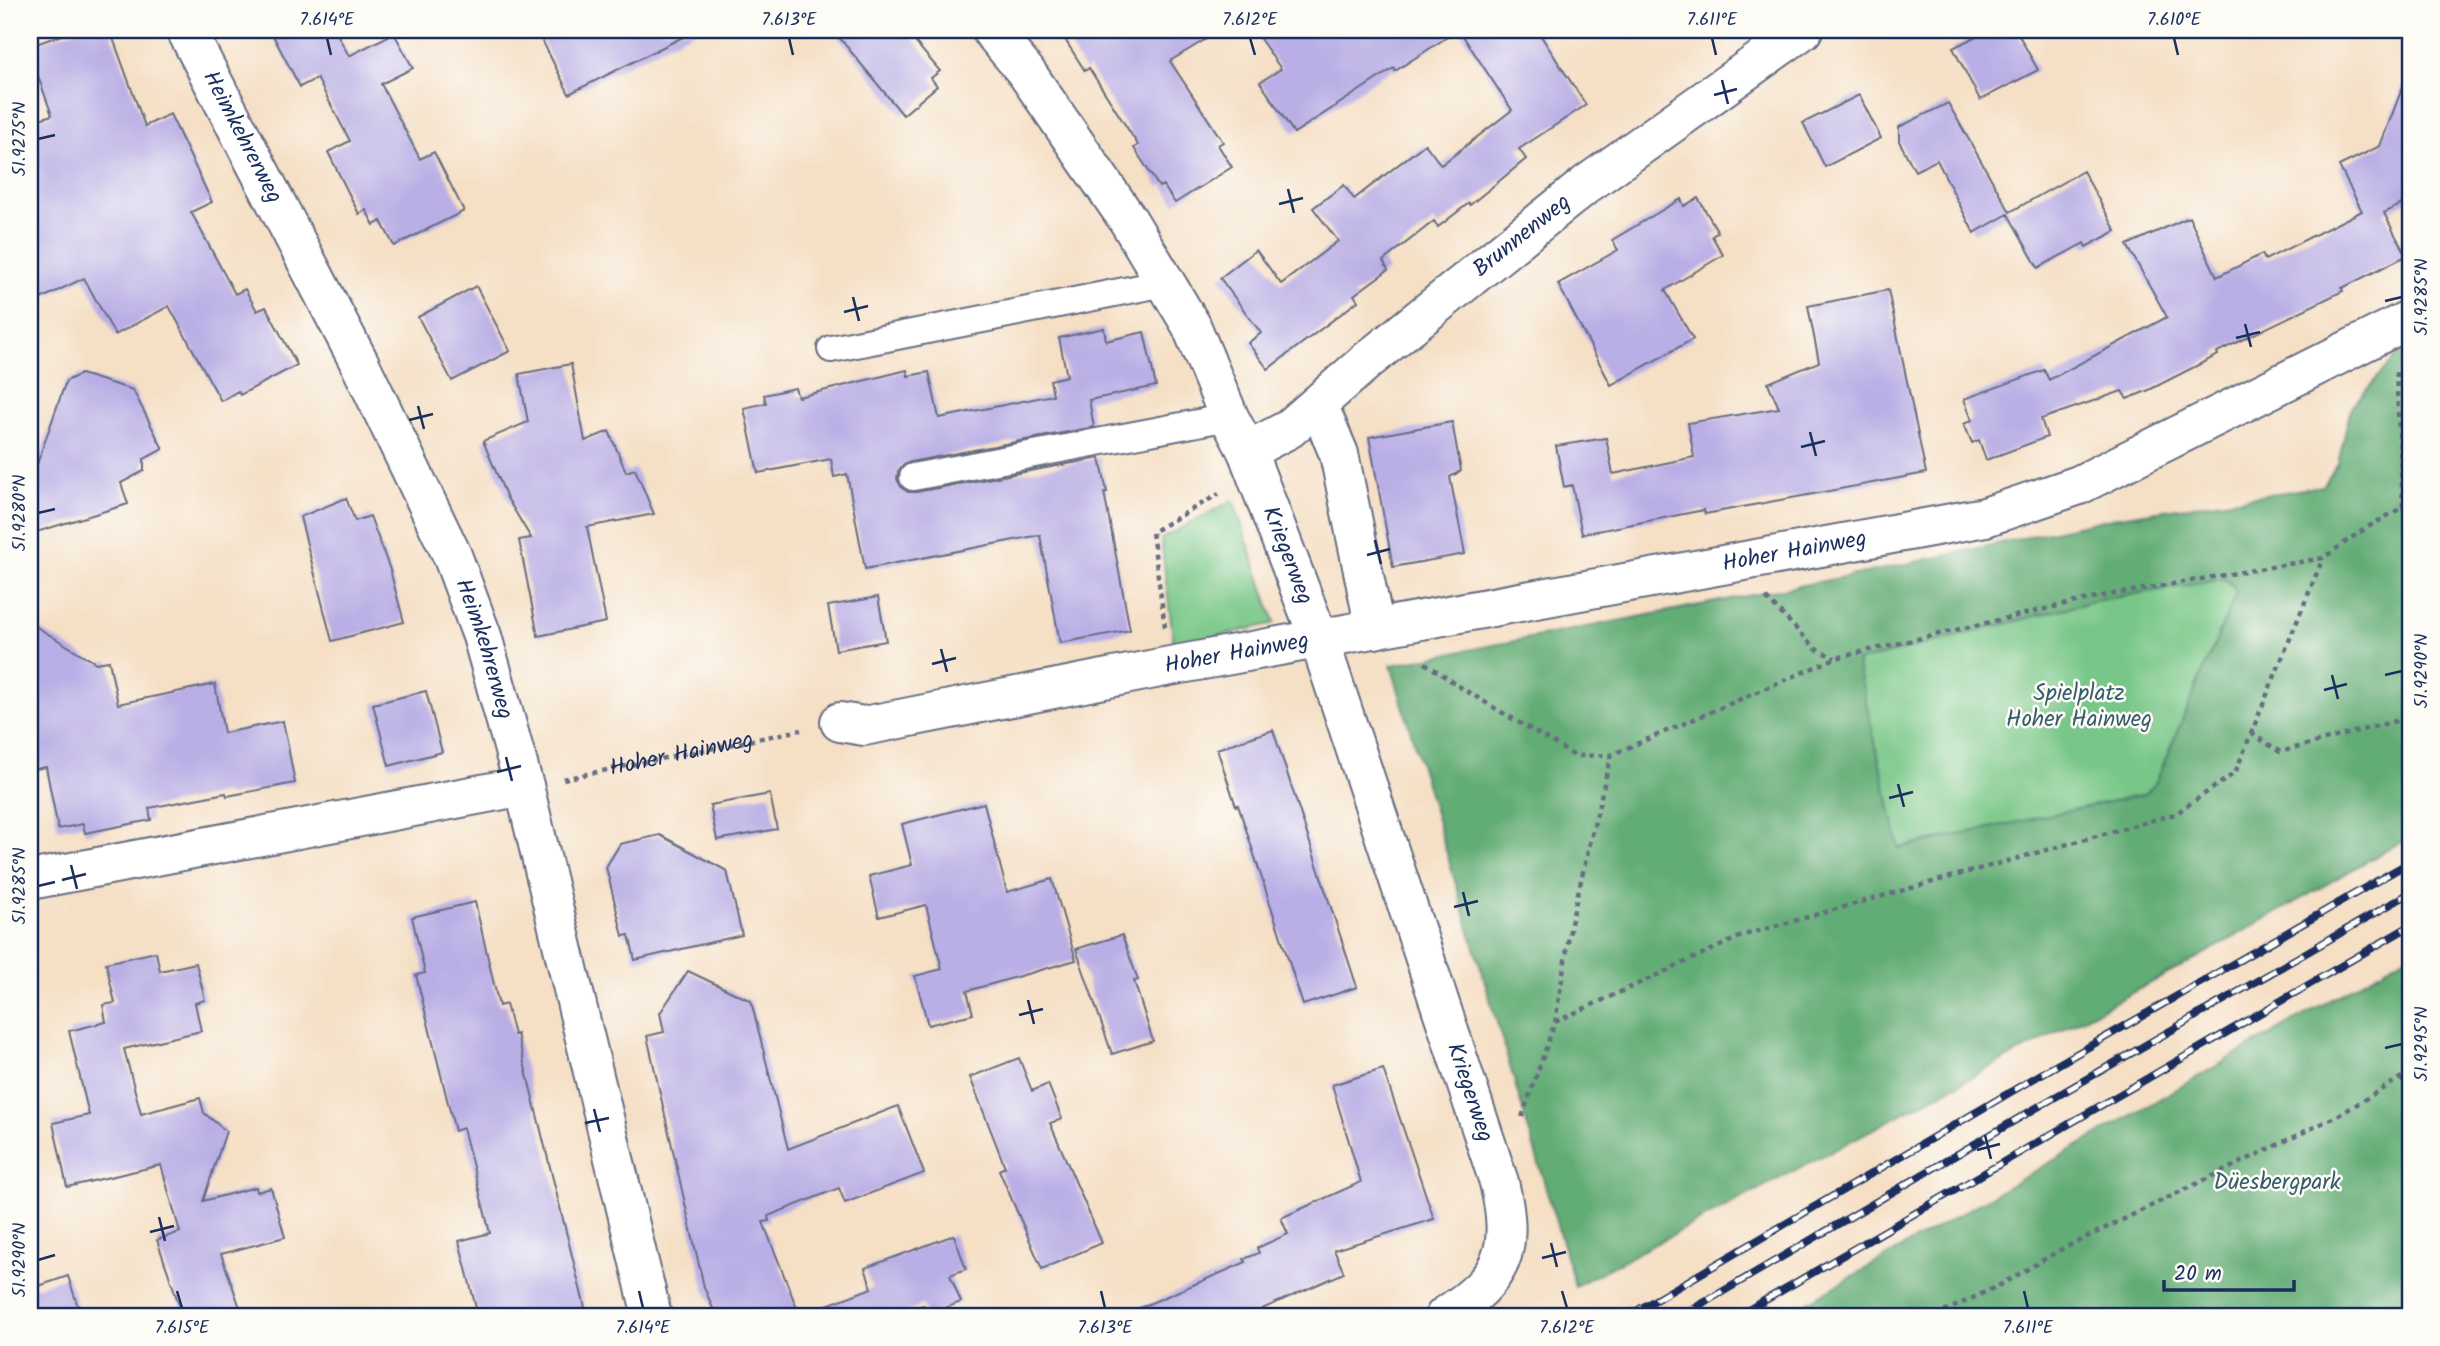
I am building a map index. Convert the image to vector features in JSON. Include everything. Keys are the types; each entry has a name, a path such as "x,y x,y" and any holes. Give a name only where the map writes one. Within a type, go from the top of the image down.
{"street":[{"name":"Heimkehrerweg","path":"186,30 359,362 452,555 482,636 524,786 652,1316"},
{"name":"Kriegerweg","path":"991,30 1042,95 1128,220 1191,325 1229,417 1252,462 1319,639 1506,1210 1506,1247 1490,1279 1462,1305 1445,1316"},
{"name":"Brunnenweg","path":"1252,462 1368,360 1587,184 1803,30"},
{"name":"Hoher Hainweg","path":"840,722 864,726 1170,666 1985,517 2079,485 2405,322"},
{"path":"1318,404 1339,454 1375,629"},
{"path":"30,880 524,786"}],"lane":[{"path":"831,349 1166,283"},
{"path":"913,477 1229,417"}],"path":[{"path":"2405,322 2395,383 2403,507 2410,523"},
{"path":"1170,666 1152,532 1252,462"},
{"path":"1375,629 1463,689 1575,756 1611,755 1836,658 2097,597 2323,558 2366,528 2403,507"},
{"path":"1555,1022 1744,934 2175,814 2235,773 2323,558"},
{"path":"1744,562 1757,588 1789,623 1816,649 1836,658"},
{"path":"2251,733 2280,751 2410,717"},
{"name":"Hoher Hainweg","path":"524,786 840,722"},
{"path":"1521,1120 1555,1022 1572,918 1611,755"},
{"path":"1935,1316 2062,1250 2328,1121 2410,1072"},
{"path":"2402,1078 2410,1116"}],"green space":[{"path":"2410,341 2410,837 2179,968 1575,1286 1391,665 1875,571 2112,518 2323,486 2338,463 2351,407","holes":["2225,579 2235,588 2235,596 2155,784 2145,794 1899,848 1857,662 2094,601"]},
{"path":"1233,500 1275,623 1174,646 1161,539"},
{"name":"Spielplatz Hoher Hainweg","path":"2225,579 2235,588 2235,596 2155,784 2145,794 1899,848 1856,662 2094,601"},
{"name":"Düesbergpark","path":"2410,954 2410,1316 1784,1316"}],"building":[{"path":"76,30 110,30 145,126 170,114 212,202 191,212 235,294 245,289 257,311 266,307 297,365 240,395 238,391 221,401 169,306 115,335 84,278 30,304 30,122 52,115 30,54 30,46"},
{"path":"270,30 335,30 349,56 394,33 413,68 381,84 420,159 434,152 464,211 394,246 381,221 374,225 366,210 359,214 328,152 350,141 317,78 300,87"},
{"path":"537,30 697,30 569,94"},
{"path":"833,30 905,30 940,71 931,78 937,86 903,115"},
{"path":"1059,30 1221,30 1170,61 1223,142 1218,145 1232,167 1175,203 1163,185 1159,187 1134,148 1138,145 1089,68 1085,71"},
{"path":"1254,30 1458,30 1294,133 1260,82 1281,69"},
{"path":"1459,30 1537,30 1586,105 1519,149 1526,159 1470,205 1469,203 1438,227 1434,221 1383,261 1388,270 1354,295 1358,301 1268,369 1248,343 1261,333 1220,278 1256,250 1281,284 1338,241 1313,208 1344,185 1354,199 1425,144 1441,165 1512,110"},
{"path":"1988,30 2016,30 2038,70 1980,100 1953,48"},
{"path":"2408,73 2410,200 2384,213 2406,256 2342,288 2343,291 2217,352 2218,355 2149,390 2127,399 2122,391 2041,419 2047,437 1986,460 1979,440 1972,443 1964,424 1972,420 1964,399 2044,370 2049,380 2167,317 2127,245 2189,217 2217,277 2262,254 2265,260 2362,211 2339,166 2380,146"},
{"path":"1859,95 1881,138 1825,167 1803,123"},
{"path":"1948,103 2010,212 2083,171 2116,231 2086,247 2084,243 2038,268 2008,214 1974,233 1937,160 1915,171 1899,141 1899,127"},
{"path":"1698,198 1718,232 1712,236 1723,255 1665,290 1693,339 1611,385 1558,284 1618,250 1612,240 1681,199 1684,206"},
{"path":"476,286 510,351 452,381 418,317"},
{"path":"1888,290 1926,473 1705,514 1704,510 1582,534 1572,485 1564,487 1556,446 1606,438 1613,474 1694,457 1688,423 1779,408 1768,383 1819,362 1808,306"},
{"path":"1104,328 1106,341 1144,332 1156,386 1089,400 1094,427 910,462 898,471 897,479 902,488 908,492 916,492 1100,458 1130,630 1060,643 1040,535 865,569 847,474 834,477 831,459 758,473 744,408 766,403 764,395 795,388 798,397 907,370 908,376 929,372 939,418 1053,395 1050,380 1067,376 1059,338"},
{"path":"571,364 585,441 609,431 626,472 635,469 654,514 587,527 606,622 538,636 519,540 531,538 507,498 483,441 528,422 519,374"},
{"path":"81,374 133,390 163,449 144,459 144,471 121,483 128,504 30,534 30,484 66,381"},
{"path":"1452,422 1461,471 1450,477 1465,554 1393,567 1369,437"},
{"path":"346,498 355,521 370,516 390,570 404,622 332,641 300,517"},
{"path":"878,597 886,641 836,650 828,606"},
{"path":"30,623 96,663 109,661 118,704 215,684 224,733 283,721 295,783 149,808 151,820 85,833 83,824 58,829 46,767 30,770"},
{"path":"426,691 442,752 389,766 373,704"},
{"path":"1273,730 1357,987 1303,1005 1217,749"},
{"path":"770,794 777,829 717,840 710,805"},
{"path":"984,803 1007,892 1052,879 1076,960 967,991 973,1014 928,1025 915,976 942,969 926,905 879,917 869,876 912,865 902,824"},
{"path":"660,835 727,871 742,935 635,960 629,935 623,936 606,867 620,844"},
{"path":"475,902 499,1006 506,1004 514,1035 517,1034 587,1316 483,1316 481,1310 476,1308 459,1241 490,1233 463,1128 455,1131 416,975 425,973 412,917"},
{"path":"1122,935 1138,980 1134,981 1153,1041 1112,1054 1076,949"},
{"path":"156,952 160,971 196,963 205,1000 195,1003 201,1031 124,1049 141,1114 200,1098 204,1113 226,1131 203,1201 256,1187 257,1192 271,1188 285,1237 221,1254 243,1316 183,1316 157,1240 180,1232 161,1165 67,1187 53,1123 89,1115 69,1031 106,1022 103,1005 115,1003 106,963"},
{"path":"688,971 751,1001 788,1149 898,1106 924,1173 845,1203 839,1188 768,1216 769,1221 763,1222 800,1316 716,1316 704,1287 647,1036 664,1032 660,1013"},
{"path":"1019,1058 1032,1091 1048,1084 1062,1119 1050,1123 1102,1243 1042,1269 999,1170 1005,1167 970,1077"},
{"path":"1383,1069 1434,1219 1334,1250 1344,1273 1246,1316 1121,1316 1246,1262 1244,1259 1259,1253 1257,1248 1288,1234 1281,1218 1361,1182 1332,1085"},
{"path":"954,1235 966,1269 950,1275 961,1302 927,1315 923,1305 894,1316 807,1316 806,1313 872,1288 865,1268"},
{"path":"68,1276 81,1316 30,1316 30,1289"}],"railway":[{"path":"1628,1316 2410,862"},
{"path":"1681,1316 2410,893"},
{"path":"1738,1316 2410,926"}]}
